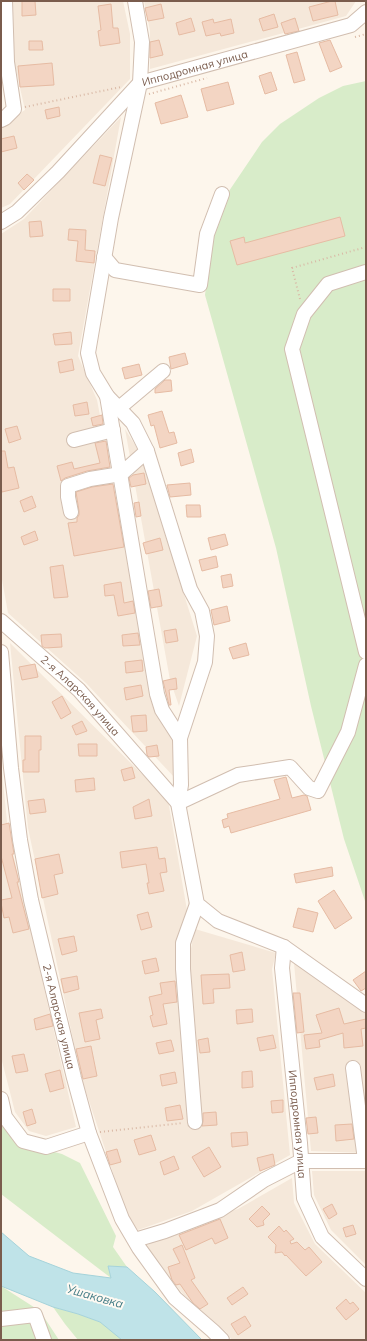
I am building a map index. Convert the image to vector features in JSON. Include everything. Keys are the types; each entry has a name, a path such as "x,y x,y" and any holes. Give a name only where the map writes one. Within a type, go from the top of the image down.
{"street":[{"path":"1,120 14,109 7,62 5,1"},
{"path":"135,1 142,42 140,83 110,218 88,353 93,373 107,396 133,423 147,451 190,589 202,611 207,636 205,662 180,738 181,785 178,803 197,904 183,943 183,969 195,1122"},
{"name":"Ипподромная улица","path":"1,222 17,212 58,172 140,83 351,25 366,12"},
{"path":"104,257 115,270 200,285 207,234 222,194"},
{"path":"366,272 328,284 304,314 292,349 366,652"},
{"path":"119,408 163,371"},
{"path":"107,396 157,694 162,710 180,738"},
{"path":"74,440 113,430"},
{"path":"71,512 68,497 68,486 90,479 121,474 147,451"},
{"name":"2-я Аларская улица","path":"1,621 79,690 178,803"},
{"name":"2-я Аларская улица","path":"1,652 11,768 20,840 31,900 74,1078 89,1133 122,1219 135,1240 175,1298 222,1340"},
{"path":"178,803 238,775 290,767 309,788 318,791 348,732 366,666"},
{"path":"197,904 218,921 284,947 366,1005"},
{"name":"Ипподромная улица","path":"284,947 282,968 304,1198 322,1237 366,1279"},
{"path":"135,1240 165,1231 220,1210 264,1180 301,1161 366,1161 353,1068"},
{"path":"1,1098 5,1117 24,1140 46,1147 89,1133"},
{"path":"1,1319 35,1314 44,1340"}],"path":[{"path":"14,109 140,83"},
{"path":"304,314 292,268 366,247"},
{"path":"89,1133 195,1122"}],"shaded area":[{"path":"13,1 123,1 130,34 130,79 10,204 1,208 1,125 25,110 14,61"},
{"path":"144,1 356,1 346,16 150,69 150,31"},
{"path":"121,117 78,356 97,400 125,546 173,731 175,778 86,683 8,613 1,574 1,234 24,219"},
{"path":"125,429 140,453 197,636 179,706 170,680"},
{"path":"10,643 168,800 188,916 180,941 179,979 192,1126 201,1127 201,1102 189,958 195,929 276,953 272,969 290,1155 192,1211 138,1230 127,1215 81,1077 28,828"},
{"path":"1,761 8,832 76,1127 46,1136 29,1131 15,1112 1,1057"},
{"path":"294,963 356,1003 366,1014 366,1153 311,1151"},
{"path":"312,1171 366,1171 366,1265 331,1230 314,1195"},
{"path":"292,1178 294,1203 315,1244 366,1293 366,1340 232,1340 226,1332 184,1295 144,1247 176,1229 238,1209"}],"green space":[{"path":"366,81 366,904 344,839 311,706 276,548 205,295 212,237 219,212 229,191 262,142 280,124 319,98 343,86"},
{"path":"1,1125 16,1142 62,1154 80,1163 116,1236 113,1247 127,1267 108,1266 111,1278 1,1194"},
{"path":"1,1286 40,1311 59,1340 1,1340"},
{"path":"53,1307 100,1322 122,1340 78,1340"}],"water":[{"name":"Ушаковка","path":"1,1232 29,1256 73,1273 111,1278 108,1266 127,1267 155,1292 202,1340 122,1340 100,1322 53,1307 1,1286"}],"building":[{"path":"22,1 35,1 36,15 22,16"},
{"path":"335,1 338,15 313,21 309,7"},
{"path":"111,4 113,28 118,28 120,43 100,46 98,31 101,30 98,6"},
{"path":"161,4 164,18 148,21 145,8"},
{"path":"274,14 278,27 263,31 259,19"},
{"path":"191,18 195,31 179,35 176,23"},
{"path":"295,18 299,31 285,34 281,23"},
{"path":"213,19 214,23 231,19 234,33 221,36 220,33 206,36 202,22"},
{"path":"159,40 163,55 150,58 150,42"},
{"path":"330,40 342,67 330,72 319,43"},
{"path":"29,41 42,41 43,50 29,50"},
{"path":"297,52 305,80 294,83 286,55"},
{"path":"52,63 54,85 20,87 18,66"},
{"path":"271,72 277,90 265,94 259,76"},
{"path":"228,82 234,104 207,111 201,89"},
{"path":"181,95 188,117 161,124 155,103"},
{"path":"59,107 60,116 47,119 45,110"},
{"path":"14,136 17,148 1,152 1,139"},
{"path":"100,155 112,158 105,186 93,183"},
{"path":"27,174 34,180 24,190 18,183"},
{"path":"340,217 345,236 237,265 230,241 244,237 245,243"},
{"path":"41,221 43,236 30,237 29,222"},
{"path":"69,229 86,230 85,250 95,251 94,263 76,261 78,241 68,240"},
{"path":"53,289 70,289 70,301 53,301"},
{"path":"71,332 72,344 55,345 53,334"},
{"path":"185,353 188,364 171,369 169,357"},
{"path":"72,359 74,370 60,373 58,362"},
{"path":"139,364 142,375 125,379 122,368"},
{"path":"165,380 171,380 172,391 155,393 155,389"},
{"path":"87,402 89,414 75,416 73,405"},
{"path":"162,411 169,433 174,432 177,443 160,448 154,425 151,426 148,415"},
{"path":"102,415 103,424 93,426 91,418"},
{"path":"17,426 21,439 9,443 5,429"},
{"path":"106,441 110,467 87,471 65,478 61,481 57,466 72,462 74,469 100,463 95,443"},
{"path":"191,449 194,462 181,466 178,453"},
{"path":"1,451 5,451 8,468 14,467 19,488 2,492"},
{"path":"144,473 146,484 131,487 129,478 133,475"},
{"path":"190,483 191,495 170,497 167,485"},
{"path":"113,484 124,547 74,556 68,523 77,522 79,515 76,492 92,487"},
{"path":"32,496 36,507 24,512 20,501"},
{"path":"139,502 141,516 136,517 134,503"},
{"path":"186,505 200,505 201,517 187,517"},
{"path":"35,531 38,540 24,545 21,537"},
{"path":"225,534 228,545 211,550 208,538"},
{"path":"160,538 163,550 146,554 143,543"},
{"path":"216,556 218,567 202,571 199,560"},
{"path":"63,565 68,597 54,598 50,567"},
{"path":"231,574 233,586 223,588 221,576"},
{"path":"121,582 124,603 133,601 135,613 118,616 114,595 105,596 104,585"},
{"path":"159,589 162,606 151,608 148,591"},
{"path":"227,606 230,621 214,625 211,610"},
{"path":"176,629 178,641 166,643 164,631"},
{"path":"138,633 140,645 123,646 122,635"},
{"path":"61,634 62,647 45,648 42,646 41,635"},
{"path":"246,643 249,655 233,659 229,648"},
{"path":"142,660 143,671 126,673 125,662"},
{"path":"35,664 38,677 22,680 19,667"},
{"path":"176,678 177,689 169,690 171,705 169,705 163,681"},
{"path":"141,685 143,696 126,700 124,688"},
{"path":"62,696 71,713 61,719 52,702"},
{"path":"146,715 147,731 133,732 131,716"},
{"path":"82,721 87,731 76,735 72,726"},
{"path":"25,736 41,736 41,750 39,750 39,772 23,772 23,760 25,760"},
{"path":"78,744 97,744 97,756 79,756"},
{"path":"157,745 159,756 149,757 147,755 146,747"},
{"path":"132,767 135,778 124,781 121,770"},
{"path":"286,777 292,798 304,795 307,796 311,810 231,833 229,826 224,828 222,820 228,818 227,814 280,799 274,780"},
{"path":"94,778 95,790 76,792 75,780"},
{"path":"44,799 46,812 30,814 28,801"},
{"path":"149,799 152,816 135,819 133,807"},
{"path":"9,823 14,854 12,854 19,882 17,882 29,929 13,933 9,917 4,918 1,903 1,900 12,898 1,856 1,825"},
{"path":"157,847 159,859 165,858 167,872 160,873 164,891 149,894 146,864 122,868 120,852"},
{"path":"59,854 63,873 54,875 58,894 42,898 35,859"},
{"path":"332,867 333,876 296,883 294,874"},
{"path":"334,890 352,918 335,929 318,901"},
{"path":"298,908 318,913 313,932 293,927"},
{"path":"148,912 152,927 141,930 137,915"},
{"path":"74,936 77,951 62,955 58,939"},
{"path":"242,952 245,970 233,972 230,955"},
{"path":"156,958 159,971 145,974 142,961"},
{"path":"366,971 366,988 361,991 353,980"},
{"path":"229,974 230,988 213,989 214,1003 203,1004 201,975"},
{"path":"77,976 79,989 64,993 61,979"},
{"path":"175,981 177,1002 163,1004 167,1024 153,1027 150,1016 153,1015 149,997 162,994 160,983"},
{"path":"293,993 300,993 304,1032 297,1033"},
{"path":"339,1008 344,1024 366,1019 366,1028 361,1029 363,1046 344,1048 343,1033 319,1040 320,1047 306,1049 304,1035 322,1033 316,1015"},
{"path":"101,1009 103,1018 96,1020 100,1039 85,1042 79,1013"},
{"path":"252,1009 253,1022 237,1024 236,1010"},
{"path":"50,1014 53,1026 36,1030 34,1019"},
{"path":"273,1035 276,1048 260,1051 257,1038"},
{"path":"208,1038 210,1052 200,1053 198,1040"},
{"path":"171,1040 174,1051 159,1054 156,1043"},
{"path":"91,1046 97,1076 83,1079 76,1049"},
{"path":"24,1054 28,1071 16,1073 12,1056"},
{"path":"60,1070 64,1088 50,1092 45,1074"},
{"path":"252,1071 253,1087 242,1088 242,1072"},
{"path":"175,1072 177,1083 162,1086 160,1075"},
{"path":"333,1074 335,1086 317,1090 314,1078"},
{"path":"283,1100 283,1112 272,1113 271,1101"},
{"path":"180,1105 183,1119 167,1121 165,1108"},
{"path":"32,1109 36,1123 27,1126 23,1112"},
{"path":"216,1112 217,1125 202,1126 203,1113"},
{"path":"316,1117 318,1133 308,1134 306,1118"},
{"path":"352,1124 354,1139 336,1141 335,1125"},
{"path":"247,1132 248,1145 232,1147 231,1133"},
{"path":"151,1135 156,1150 139,1155 134,1140"},
{"path":"209,1147 221,1167 204,1177 192,1157"},
{"path":"117,1149 121,1162 110,1165 106,1152"},
{"path":"273,1154 275,1165 260,1171 257,1158"},
{"path":"174,1156 179,1169 164,1175 160,1162"},
{"path":"332,1204 337,1214 329,1219 323,1209"},
{"path":"262,1206 270,1214 263,1221 264,1225 257,1227 249,1219"},
{"path":"220,1219 228,1238 215,1244 212,1238 186,1250 179,1235"},
{"path":"353,1225 356,1234 346,1237 343,1228"},
{"path":"279,1226 284,1232 286,1230 294,1239 290,1241 291,1244 297,1242 305,1250 309,1247 322,1262 306,1276 282,1252 275,1253 276,1245 268,1237"},
{"path":"182,1245 195,1278 191,1280 208,1304 200,1309 193,1303 180,1284 176,1285 172,1280 168,1267 180,1263 173,1249"},
{"path":"243,1287 248,1294 232,1305 227,1298"},
{"path":"346,1299 350,1304 353,1302 359,1309 346,1320 336,1308"},
{"path":"245,1316 251,1326 238,1335 231,1324"}]}
